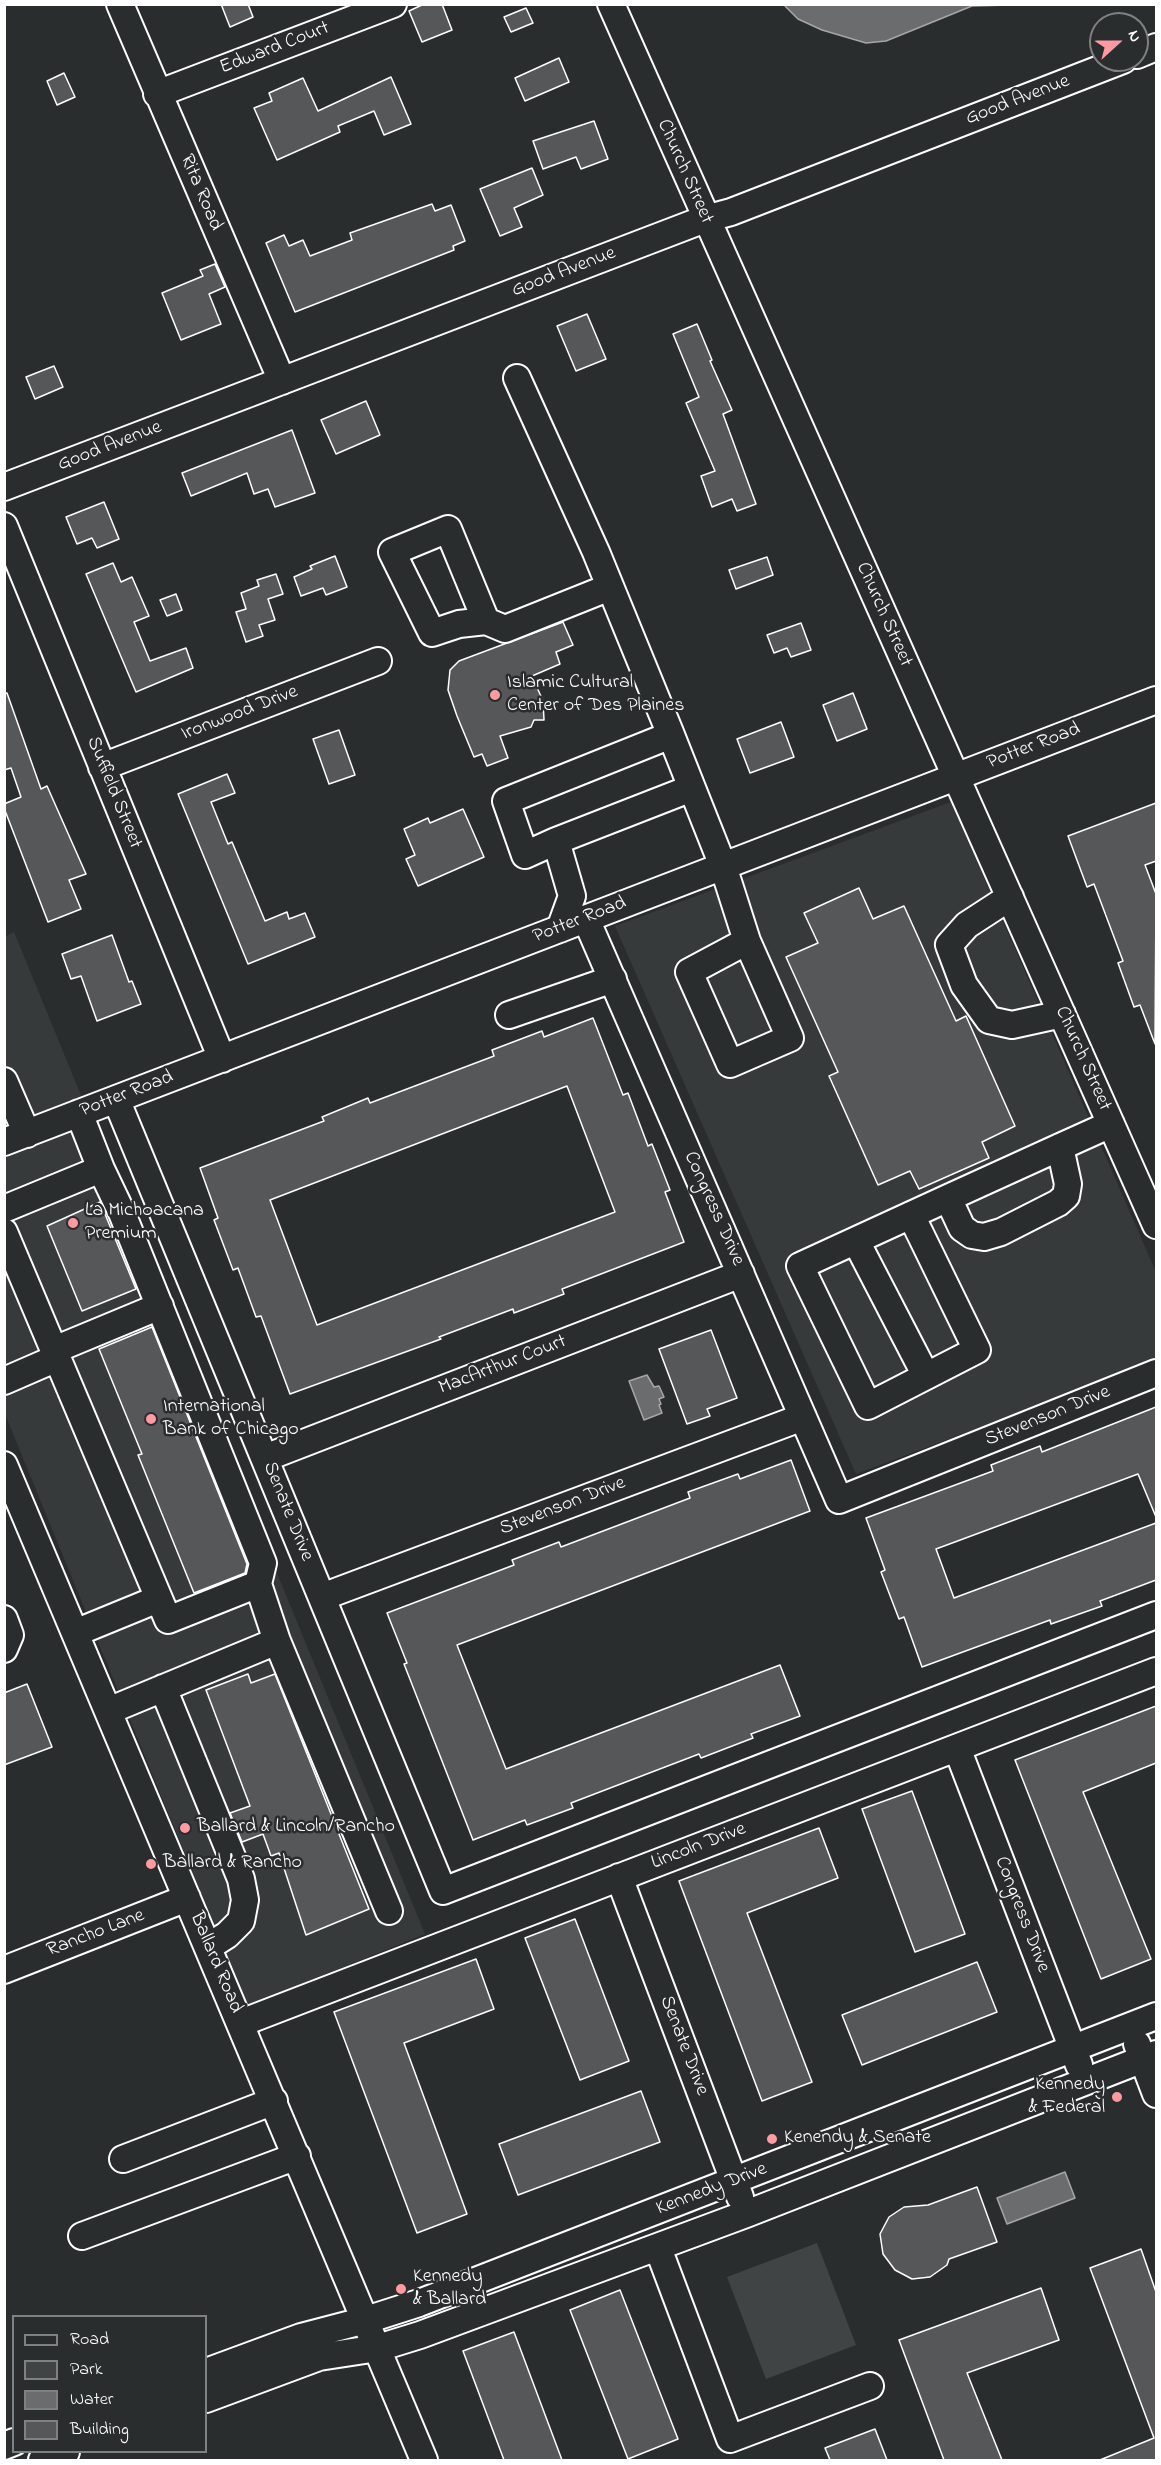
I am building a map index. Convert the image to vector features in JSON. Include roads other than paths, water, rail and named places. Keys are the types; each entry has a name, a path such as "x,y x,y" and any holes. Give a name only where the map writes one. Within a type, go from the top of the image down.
{"street":[{"name":"Rita Road","path":"120,4 282,381"},
{"name":"Edward Court","path":"157,94 393,4"},
{"name":"Church Street","path":"611,4 705,219 1111,1124 1155,1217"},
{"name":"Good Avenue","path":"4,487 705,219 731,212 1092,72"},
{"path":"517,378 610,587 723,866 747,941 790,1038 730,1065 689,972 747,941"},
{"name":"Suffield Street","path":"4,526 222,1059"},
{"path":"486,621 505,629 610,587"},
{"name":"Ironwood Drive","path":"102,767 378,661"},
{"name":"Potter Road","path":"16,1138 1156,699"},
{"path":"671,735 506,801 525,855 692,788"},
{"path":"556,841 572,896 560,929"},
{"path":"1010,897 967,925 949,945 964,986 989,1020 1012,1025 1062,1014"},
{"name":"Congress Drive","path":"586,919 839,1500"},
{"path":"509,1015 613,980"},
{"path":"4,1081 16,1138"},
{"name":"Senate Drive","path":"117,1099 444,1891 1156,1615"},
{"path":"79,1113 160,1306 263,1563 258,1584 277,1641 389,1911"},
{"path":"911,1215 977,1350 868,1406 800,1266 856,1241 911,1215 948,1198 1111,1124"},
{"path":"948,1198 962,1228 972,1235 984,1237 1001,1232 1058,1203 1066,1196 1068,1184 1060,1147"},
{"path":"4,1209 101,1169"},
{"path":"4,1232 168,1620 258,1584"},
{"path":"856,1241 926,1376"},
{"name":"MacArthur Court","path":"265,1458 741,1274"},
{"path":"4,1381 55,1354 160,1306"},
{"name":"Stevenson Drive","path":"839,1500 1156,1373"},
{"name":"Stevenson Drive","path":"322,1597 803,1417"},
{"name":"Ballard Road","path":"4,1465 424,2460"},
{"path":"75,1633 158,1599"},
{"path":"4,1620 10,1635 4,1649"},
{"path":"108,1711 277,1641"},
{"name":"Lincoln Drive","path":"241,2023 1156,1671"},
{"path":"163,1688 241,1879 245,1899 241,1921 227,1935 208,1947"},
{"name":"Congress Drive","path":"957,1748 1086,2082"},
{"name":"Senate Drive","path":"619,1877 746,2214"},
{"name":"Rancho Lane","path":"4,1970 187,1898"},
{"name":"Kennedy Drive","path":"207,2372 301,2337 419,2303 1156,2016"},
{"path":"1130,2026 1150,2056 1156,2094"},
{"name":"Kennedy Drive","path":"207,2399 319,2357 378,2348 420,2335 658,2248 1150,2056"},
{"path":"123,2159 274,2102"},
{"path":"82,2236 297,2156"},
{"path":"658,2248 730,2439 870,2386"},
{"path":"42,2460 61,2453"}],"water":[{"path":"784,5 1010,5 972,6 886,41 866,43 822,30 798,19"},
{"path":"647,1375 654,1387 659,1386 664,1397 659,1399 662,1413 644,1420 629,1381"},
{"path":"1065,2172 1075,2198 1007,2224 997,2198"}],"place":[{"name":"Islamic Cultural Center of Des Plaines","path":"495,695"},
{"name":"La Michoacana Premium","path":"73,1223"},
{"name":"International Bank of Chicago","path":"151,1419"},
{"name":"Ballard & Lincoln/Rancho","path":"185,1828"},
{"name":"Ballard & Rancho","path":"151,1864"},
{"name":"Kennedy & Federal","path":"1117,2097"},
{"name":"Kenendy & Senate","path":"772,2139"},
{"name":"Kennedy & Ballard","path":"401,2289"}]}
